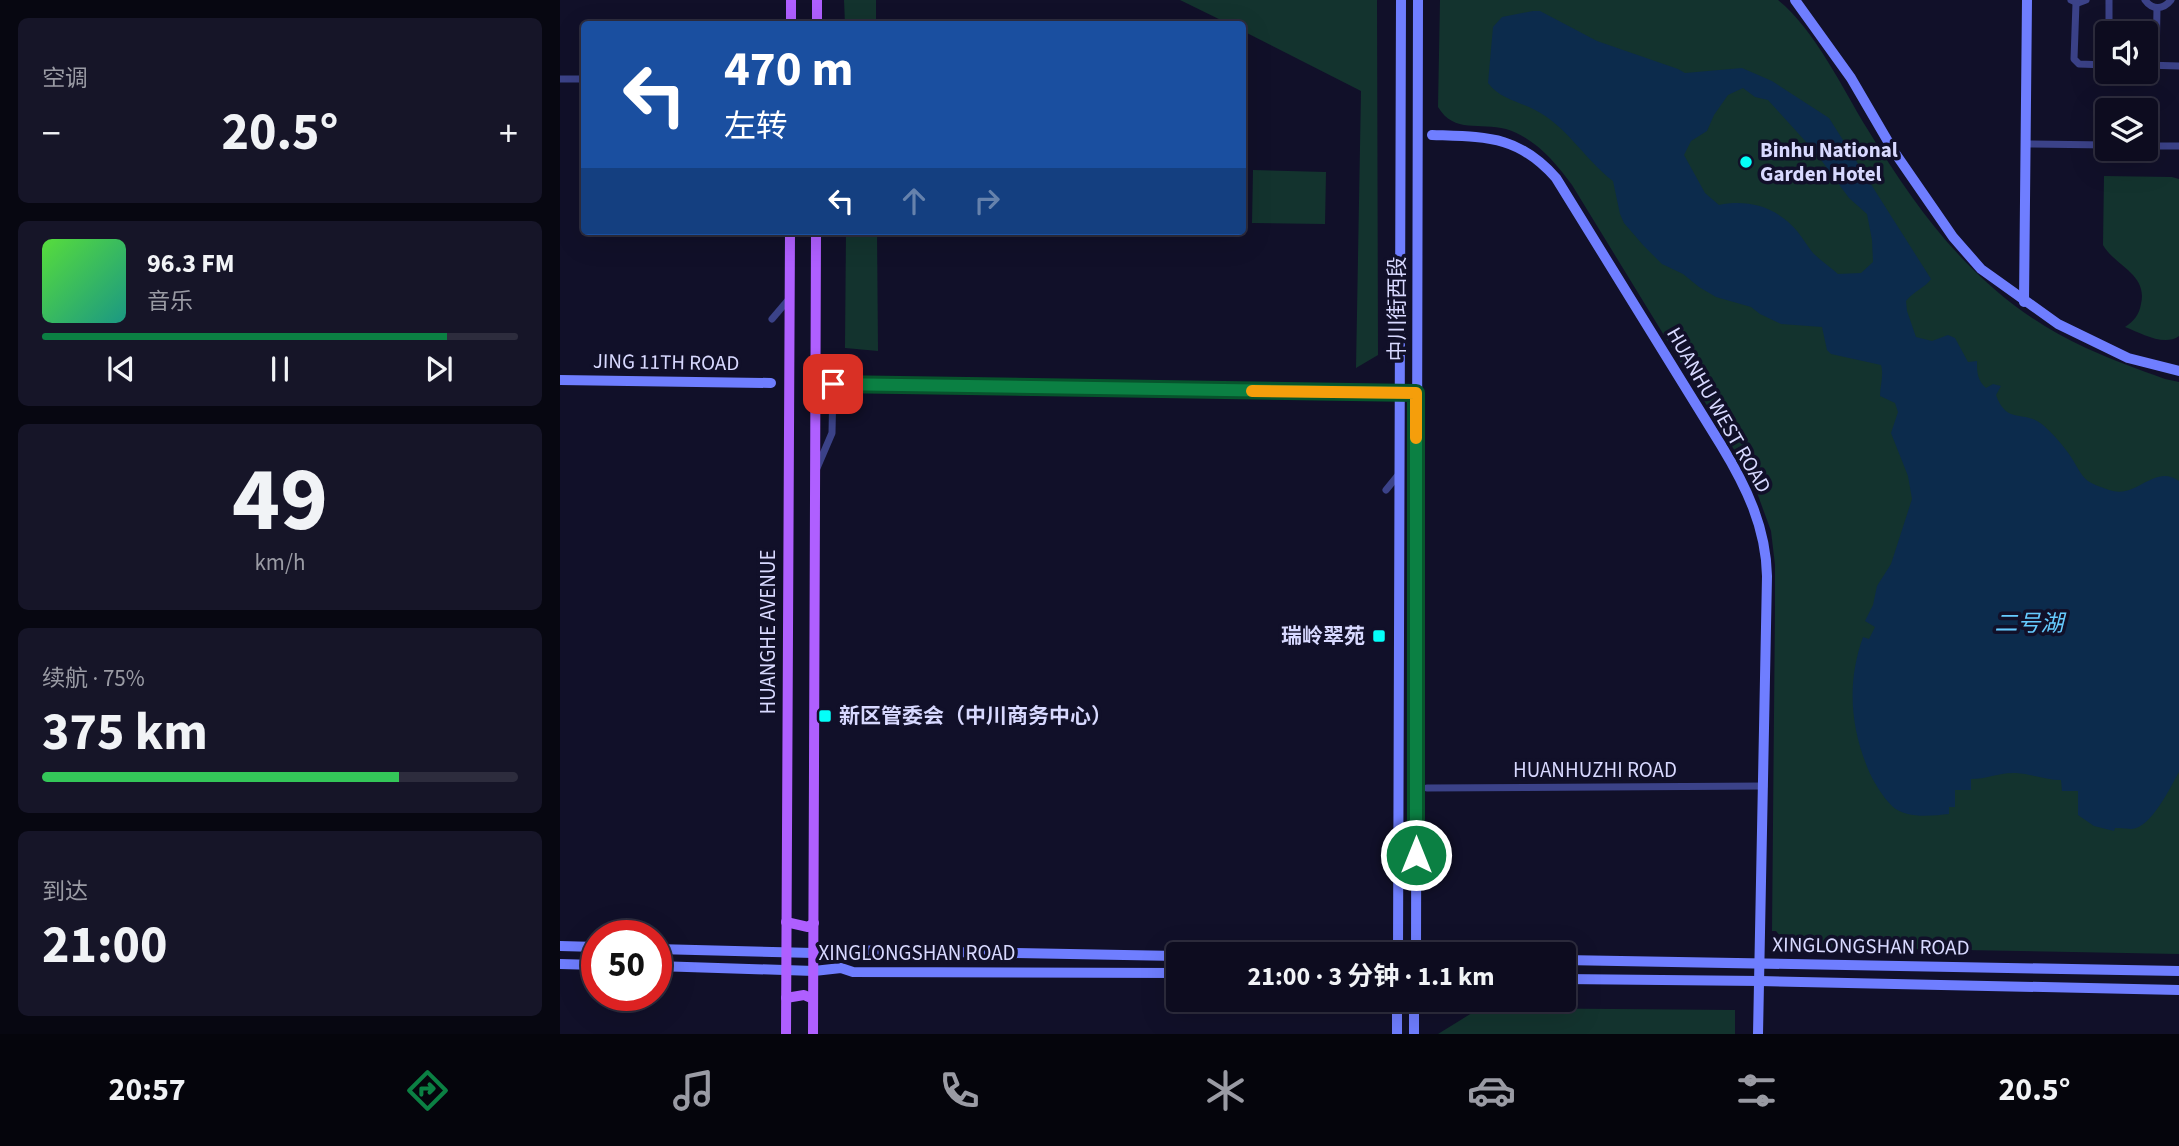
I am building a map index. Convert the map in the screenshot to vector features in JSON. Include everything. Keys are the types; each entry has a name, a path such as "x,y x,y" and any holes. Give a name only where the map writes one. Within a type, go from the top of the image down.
{"main road":[{"path":"791,0 791,21"},
{"path":"817,0 817,21"},
{"name":"HUANGHE AVENUE","path":"786,1034 790,235"},
{"path":"813,1034 816,235"},
{"path":"786,922 808,927 814,923"},
{"path":"786,998 804,995 813,999"}],"street":[{"name":"中川街西段","path":"1398,942 1401,0"},
{"name":"中川街西段","path":"1416,942 1418,0"},
{"path":"1795,0 1851,78 1893,150 1953,237 1981,269 2058,324 2128,358 2179,371"},
{"path":"2024,302 2027,0"},
{"path":"2085,0 2074,1 2074,59 2079,64 2095,65"},
{"path":"2109,0 2109,21"},
{"path":"2145,0 2150,6 2157,8 2165,6 2171,0"},
{"path":"2157,8 2157,21"},
{"path":"2158,65 2179,66"},
{"path":"560,79 581,79"},
{"name":"HUANHU WEST ROAD","path":"1432,135 1503,140 1531,154 1544,165 1576,208 1742,479 1762,533 1767,563 1758,1034"},
{"path":"2026,144 2095,145"},
{"path":"2158,146 2179,146"},
{"path":"772,319 789,298"},
{"name":"JING 11TH ROAD","path":"560,380 771,383"},
{"path":"815,472 832,433 833,384 1416,393"},
{"path":"1386,490 1399,473"},
{"name":"HUANHUZHI ROAD","path":"1427,788 1764,786"},
{"path":"560,946 581,947"},
{"name":"XINGLONGSHAN ROAD","path":"672,950 755,953 841,950 1166,956"},
{"path":"841,950 841,968"},
{"path":"755,953 755,969"},
{"name":"XINGLONGSHAN ROAD","path":"1576,960 2179,971"},
{"path":"560,964 581,965"},
{"name":"XINGLONGSHAN ROAD","path":"672,966 786,971 841,968 853,972 1166,973"},
{"name":"XINGLONGSHAN ROAD","path":"1576,979 2179,990"},
{"path":"1397,1012 1397,1034"},
{"path":"1414,1012 1414,1034"}],"green space":[{"path":"844,0 876,0 876,21 845,21"},
{"path":"1180,0 1377,0 1378,355 1356,368 1361,91 1246,33 1246,21 1223,21"},
{"path":"1440,0 1778,0 1816,44 1912,197 1960,256 1987,283 2050,329 2086,348 2179,382 2179,954 1797,947 1789,938 1782,938 1776,931 1772,931 1775,565 1771,531 1752,479 1565,176 1544,152 1526,138 1506,129 1460,124 1444,115 1438,107"},
{"path":"1253,170 1326,172 1325,224 1252,223"},
{"path":"2104,176 2179,179 2179,336 2173,339 2152,338 2125,327 2137,315 2142,294 2135,278 2103,245"},
{"path":"846,235 877,235 878,351 845,348"},
{"path":"1576,1009 1735,1010 1735,1034 1438,1034 1474,1012 1576,1012"}],"water":[{"name":"二号湖","path":"1540,11 1597,41 1685,73 1742,68 1772,81 1829,118 1931,279 1906,301 1916,337 1932,341 1948,335 1955,338 1968,362 1977,361 1978,376 1983,385 1986,388 1993,384 2001,386 1996,395 2005,411 2036,420 2043,425 2063,446 2088,481 2122,492 2162,476 2179,481 2179,772 2160,805 2146,822 2132,829 2115,828 2114,831 2094,826 2078,815 2078,791 2062,791 2061,780 2016,773 1971,779 1971,790 1955,790 1955,807 1949,807 1949,814 1919,816 1904,813 1885,798 1872,778 1862,753 1853,703 1854,670 1858,654 1863,637 1869,639 1875,627 1865,621 1873,605 1877,586 1891,564 1912,499 1908,476 1891,433 1898,412 1895,403 1880,396 1881,365 1831,354 1827,350 1822,327 1781,324 1751,307 1716,297 1683,274 1662,264 1624,223 1613,181 1557,125 1535,110 1504,96 1488,83 1493,27 1502,17","holes":["1743,88 1755,97 1768,100 1816,153 1849,198 1867,214 1873,262 1861,273 1838,274 1813,253 1789,223 1771,211 1751,204 1719,205 1705,193 1684,155 1691,141 1707,131 1728,95"]}],"slow traffic":[{"path":"1252,391 1416,393 1416,438"}],"place":[{"name":"Binhu National Garden Hotel","path":"1746,162"},
{"name":"瑞岭翠苑","path":"1379,636"},
{"name":"新区管委会（中川商务中心）","path":"825,716"}],"route":[{"path":"833,384 1416,393 1416,855"}]}
